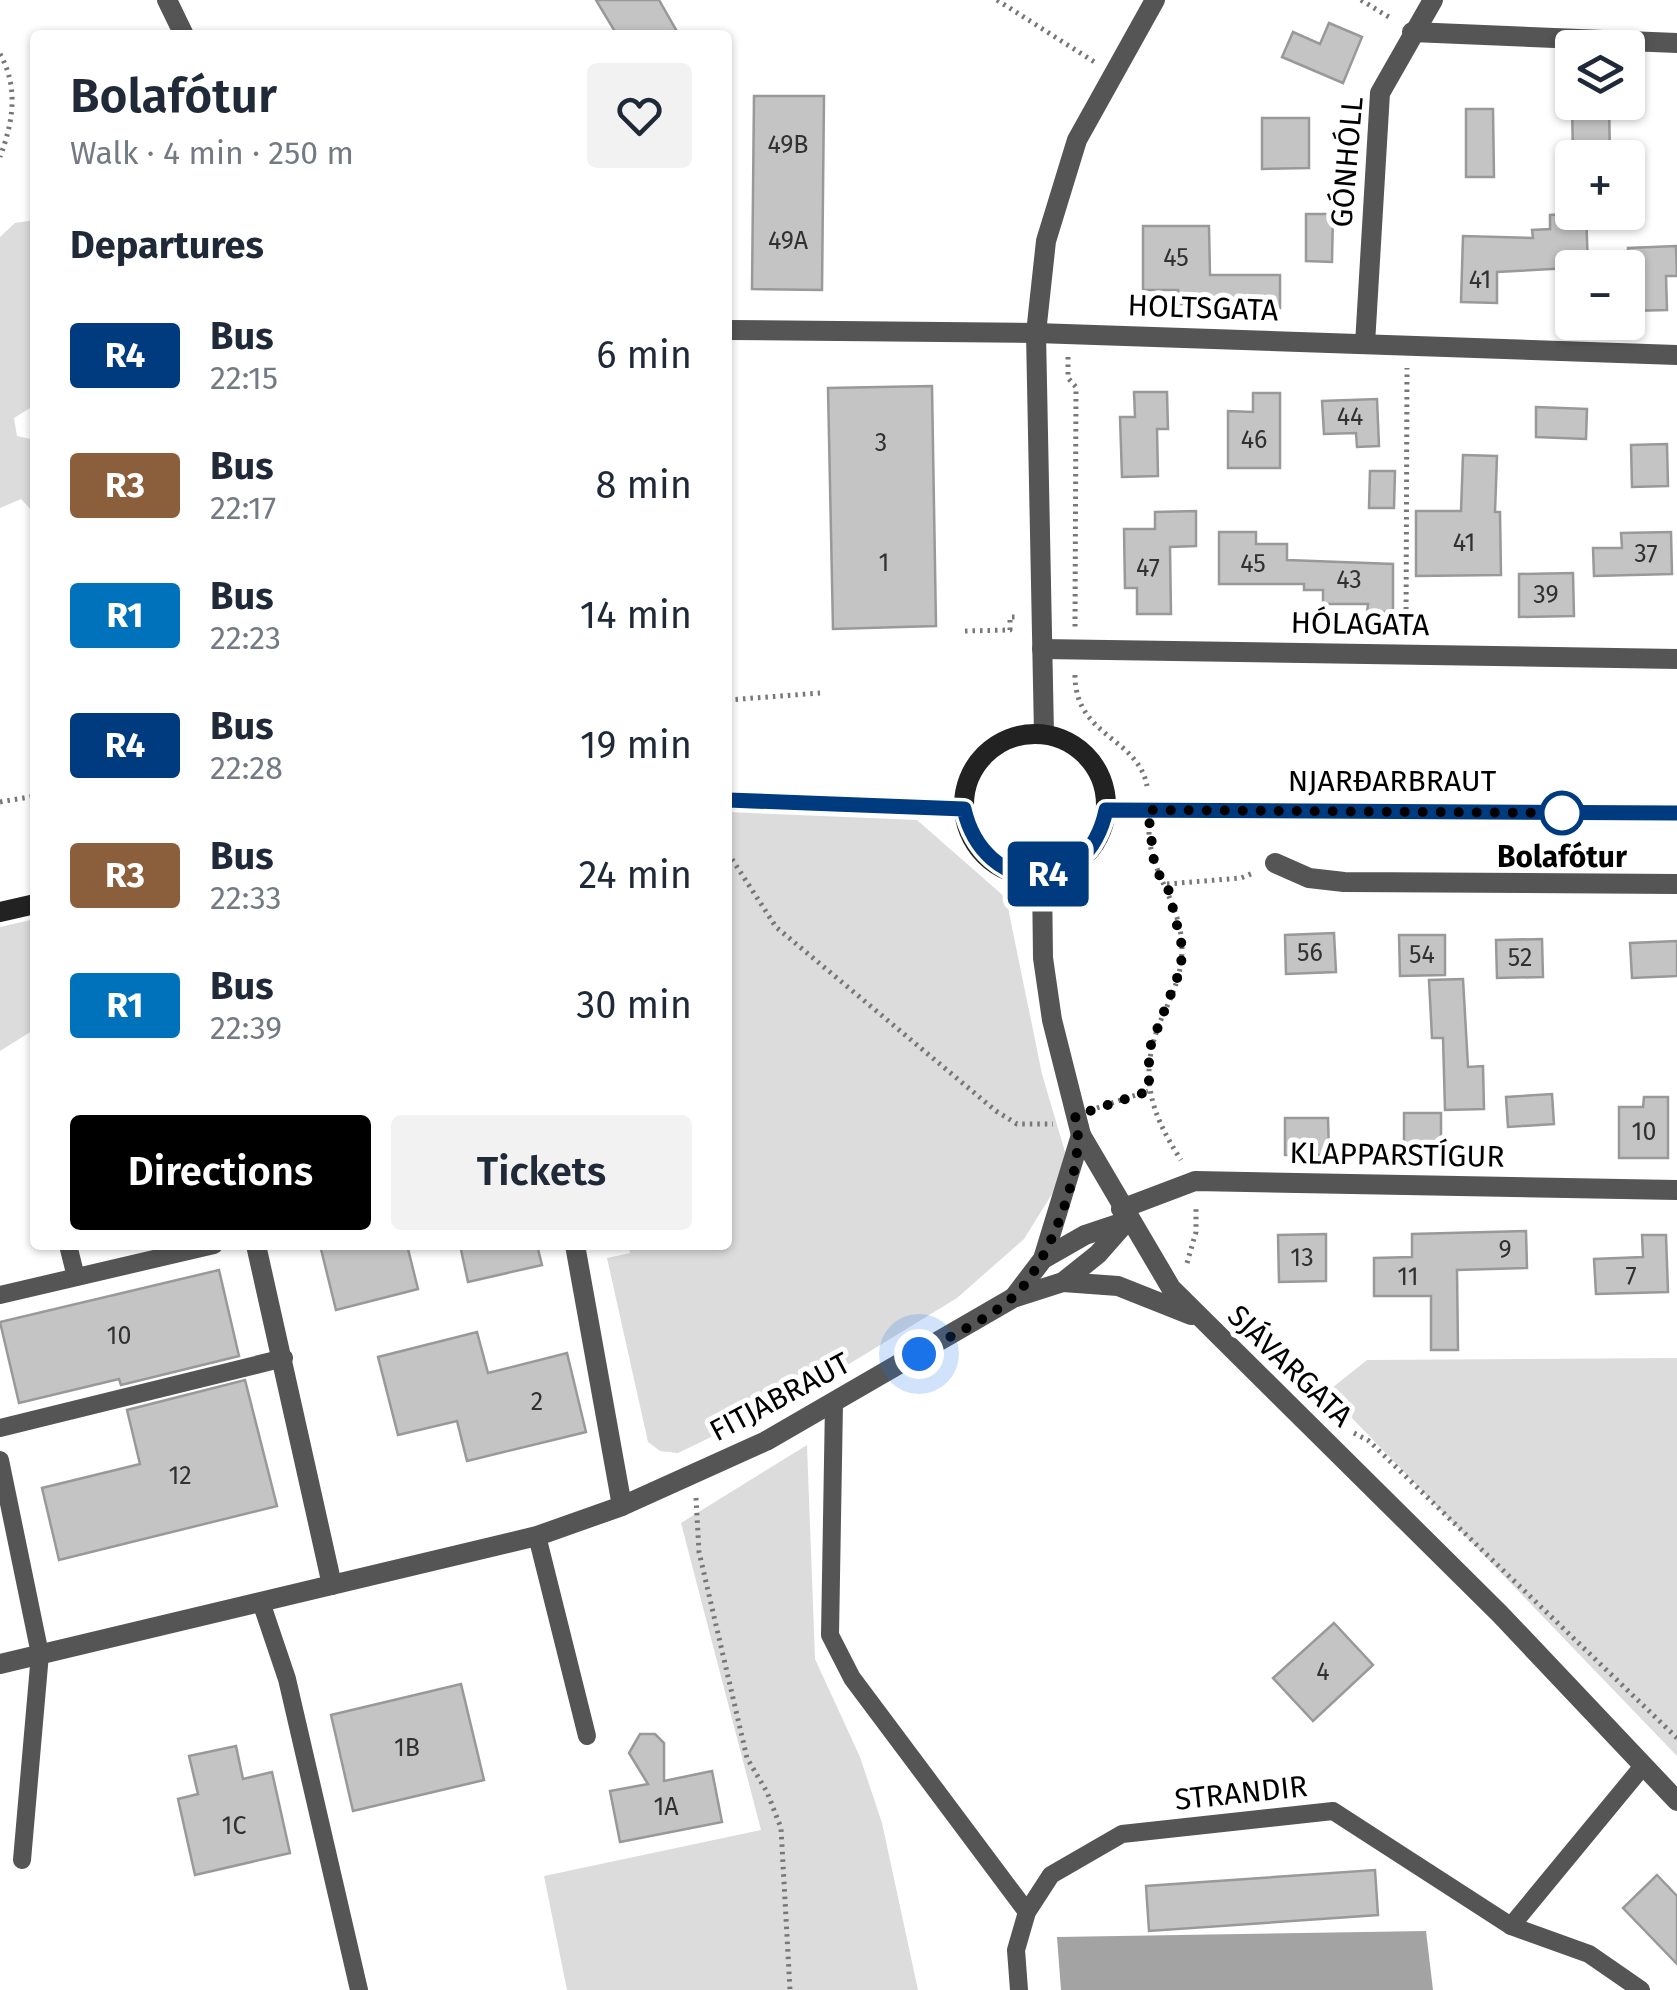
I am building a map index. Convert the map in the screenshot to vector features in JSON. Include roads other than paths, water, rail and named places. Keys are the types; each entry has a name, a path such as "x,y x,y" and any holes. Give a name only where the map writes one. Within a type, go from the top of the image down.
{"main road":[{"path":"1044,734 1065,740 1097,769 1106,810 1093,847 1079,861 1042,876 1020,874 998,866 981,851 969,831 964,809 974,769 987,753 1014,738 1044,734"},
{"path":"732,800 964,809"},
{"name":"NJARÐARBRAUT","path":"1106,810 1677,813"},
{"path":"0,912 30,905"}],"street":[{"path":"167,0 182,30"},
{"path":"1044,734 1036,333 1054,208 1077,140 1154,0"},
{"name":"GÓNHÓLL","path":"1365,344 1380,93 1433,0"},
{"path":"1412,32 1677,43"},
{"name":"HOLTSGATA","path":"732,330 1036,333 1677,355"},
{"name":"HÓLAGATA","path":"1042,649 1677,659"},
{"path":"1275,863 1309,878 1344,882 1677,884"},
{"name":"SJÁVARGATA","path":"1042,876 1043,958 1052,1020 1078,1125 1124,1215 1171,1288 1196,1317 1500,1614 1677,1801"},
{"name":"FITJABRAUT","path":"1043,1259 1078,1125"},
{"name":"KLAPPARSTÍGUR","path":"1124,1215 1195,1181 1677,1190"},
{"name":"FITJABRAUT","path":"1013,1298 1043,1259 1124,1215"},
{"name":"FITJABRAUT","path":"1064,1282 1098,1254 1124,1215"},
{"path":"257,1250 332,1585"},
{"path":"576,1250 622,1506"},
{"name":"FITJABRAUT","path":"0,1664 537,1536 622,1506 696,1475 834,1403 1013,1298 1064,1282 1118,1286 1196,1317"}],"lane":[{"path":"69,1250 76,1277"},
{"path":"0,1295 192,1250"},
{"path":"0,1428 284,1358"},
{"path":"834,1403 830,1635 852,1678 1027,1912"},
{"path":"0,1460 40,1654 22,1860"},
{"path":"537,1536 587,1736"},
{"path":"261,1602 287,1679 360,1990"},
{"path":"1511,1926 1643,1766"},
{"name":"STRANDIR","path":"1019,1990 1016,1950 1027,1912 1050,1876 1122,1834 1333,1811 1511,1926 1589,1954 1641,1990"}],"place":[{"name":"Bolafótur","path":"1562,813"}]}
